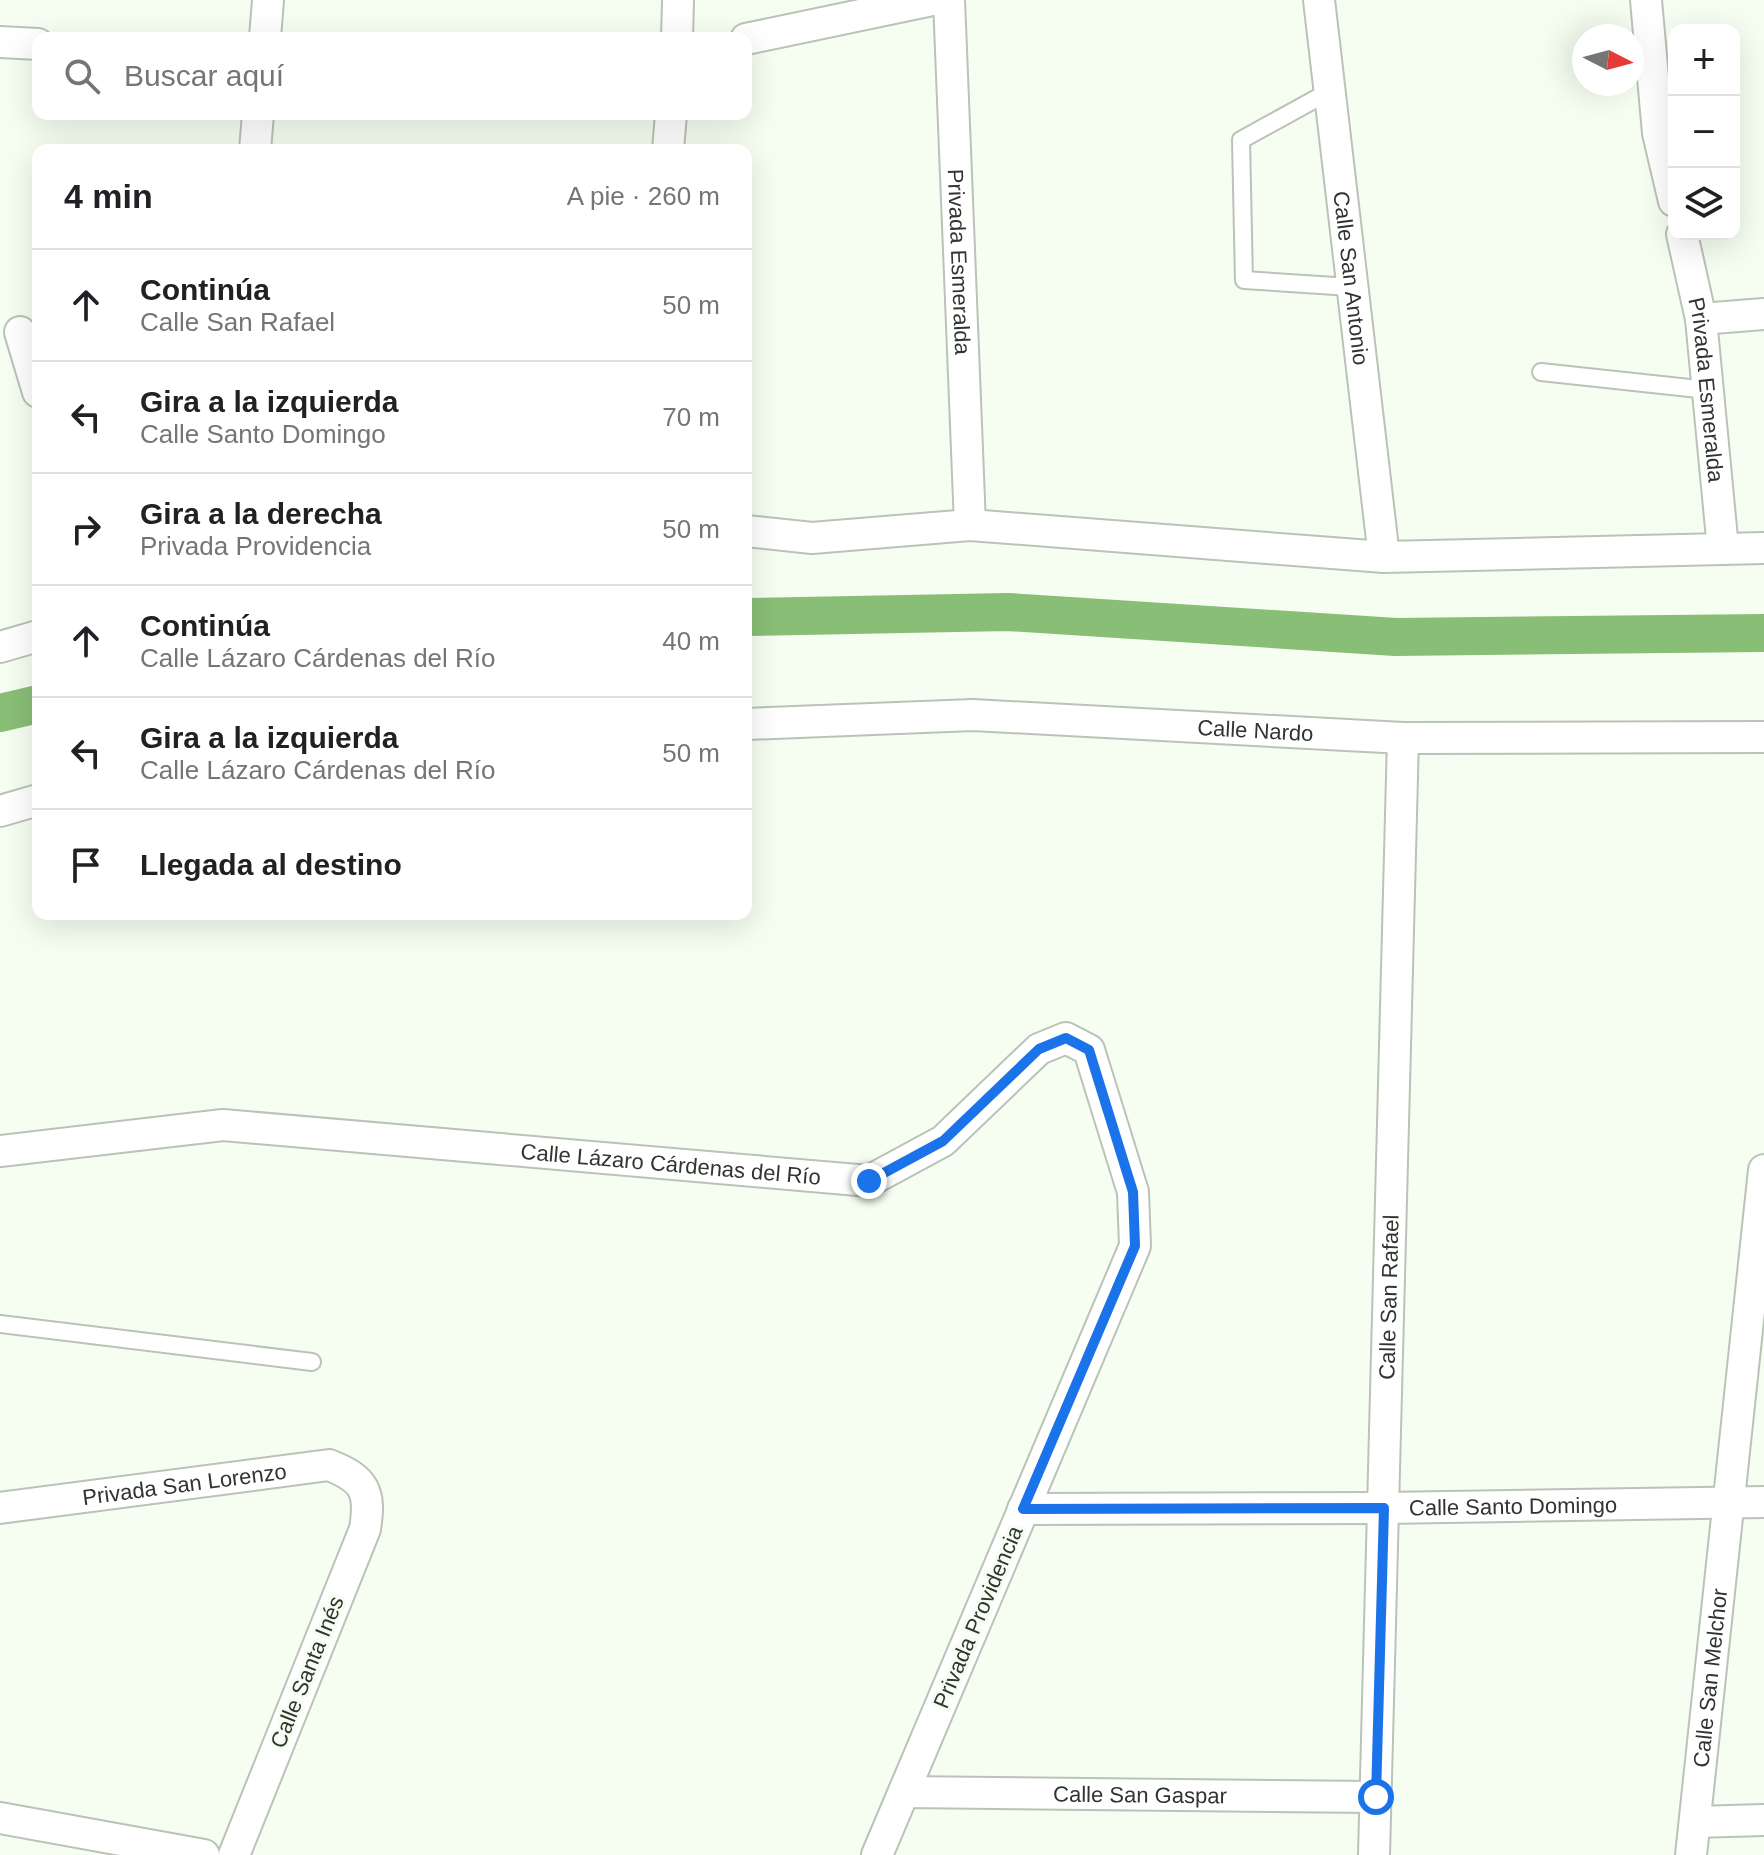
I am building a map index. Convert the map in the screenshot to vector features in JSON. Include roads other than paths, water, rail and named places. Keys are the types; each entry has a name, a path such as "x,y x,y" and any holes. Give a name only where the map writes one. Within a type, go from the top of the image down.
{"street":[{"path":"265,32 268,0"},
{"path":"677,32 678,0"},
{"path":"752,38 932,0"},
{"name":"Privada Esmeralda","path":"949,0 970,525"},
{"name":"Calle San Antonio","path":"1319,0 1350,287 1384,557"},
{"path":"1646,0 1658,133 1668,176"},
{"path":"0,42 32,44"},
{"path":"256,144 258,120"},
{"path":"668,144 670,120"},
{"name":"Privada Esmeralda","path":"1683,240 1701,319 1723,549"},
{"path":"1701,319 1764,314"},
{"path":"19,332 32,373"},
{"path":"752,532 812,538 970,525 1384,557 1764,548"},
{"path":"0,647 32,638"},
{"name":"Calle Nardo","path":"752,724 973,715 1403,738 1764,737"},
{"name":"Calle San Rafael","path":"1374,1855 1403,738"},
{"path":"0,811 32,802"},
{"name":"Calle Lázaro Cárdenas del Río","path":"0,1151 223,1125 869,1181 943,1141 1039,1049 1066,1038 1089,1050 1133,1192 1135,1246"},
{"name":"Calle San Melchor","path":"1691,1855 1764,1170"},
{"name":"Privada Providencia","path":"877,1855 1135,1246"},
{"name":"Privada San Lorenzo","path":"0,1508 329,1465 349,1473 364,1487"},
{"name":"Calle Santa Inés","path":"234,1855 365,1529 368,1509 364,1487"},
{"name":"Calle Santo Domingo","path":"1023,1509 1384,1508 1764,1502"},
{"name":"Calle San Gaspar","path":"904,1792 1376,1797"},
{"path":"0,1818 204,1855"},
{"path":"1695,1822 1764,1820"}],"lane":[{"path":"1330,91 1241,140 1244,280 1350,287"},
{"path":"1541,372 1708,390"},
{"path":"0,1324 312,1362"}],"waterway":[{"path":"752,617 1008,612 1396,637 1764,633"},
{"path":"0,713 32,705"}]}
